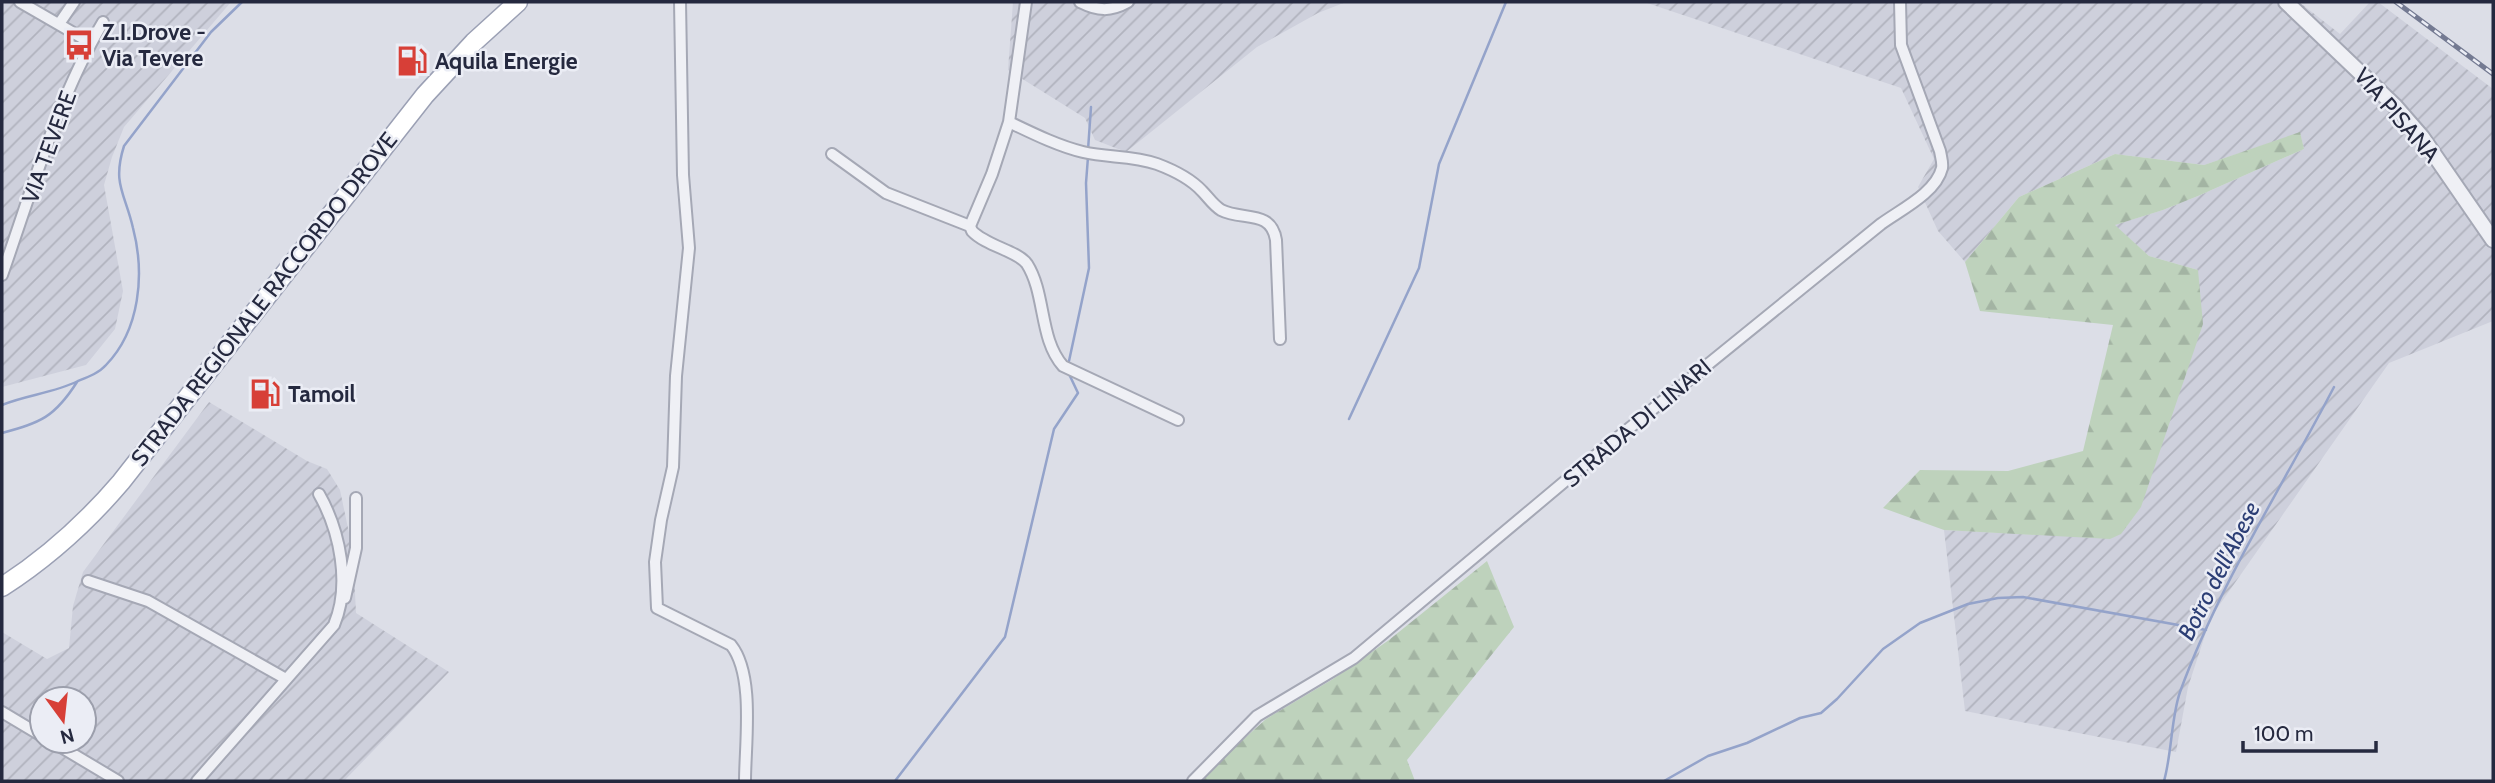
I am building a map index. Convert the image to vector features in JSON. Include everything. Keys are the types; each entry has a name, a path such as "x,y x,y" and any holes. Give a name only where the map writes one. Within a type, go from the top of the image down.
{"main road":[{"name":"STRADA REGIONALE RACCORDO DROVE","path":"2,587 55,548 89,518 121,482 420,101 464,52 518,2"}],"street":[{"path":"20,2 91,43"},
{"path":"59,24 74,2"},
{"path":"680,2 682,162 689,248 676,376 673,467 661,520 656,562 657,608 731,645 737,652 746,685 745,781"},
{"path":"970,226 992,174 1009,122 1027,2"},
{"path":"1080,2 1104,11 1128,2"},
{"name":"STRADA DI LINARI","path":"1193,781 1256,716 1354,658 1616,439 1881,224 1926,191 1938,177 1942,166 1901,45 1900,2"},
{"name":"VIA PISANA","path":"2286,2 2395,106 2422,137 2493,240"},
{"name":"VIA TEVERE","path":"2,275 60,113 103,22"},
{"path":"1009,122 1088,153 1135,157 1158,164 1187,177 1220,209 1270,224 1276,240 1280,339"},
{"path":"832,153 886,193 970,226 975,234 999,249 1022,258 1033,276 1053,349 1063,366 1178,420"},
{"path":"319,494 331,518 341,561 340,610"},
{"path":"197,781 334,625 349,586 356,548 356,498"},
{"path":"88,581 148,601 286,679"},
{"path":"2,712 28,728"},
{"path":"74,755 118,781"}],"shaded area":[{"path":"2,2 231,2 124,127 112,157 104,185 123,291 115,329 86,365 2,387"},
{"path":"1013,2 1346,2 1318,13 1257,47 1126,152 1095,140 1085,118 1008,70"},
{"path":"1644,2 2299,2 2340,34 2370,2 2378,2 2493,89 2493,321 2389,363 2211,617 2188,687 2176,752 1965,711 1944,530 2059,536 2198,270 2149,256 2114,225 2198,196 2304,149 2300,133 2204,165 2115,154 2019,197 1965,262 1938,231 1918,187 1934,159 1901,88"},
{"path":"209,402 307,461 327,469 340,490 353,552 356,613 449,672 344,781 2,781 2,632 47,659 69,648 73,606 83,572"}],"green space":[{"path":"2300,132 2304,149 2198,196 2115,225 2149,256 2198,270 2203,324 2141,507 2121,534 2110,539 1944,530 1883,508 1920,470 2008,471 2083,451 2113,325 1980,311 1965,262 2019,197 2115,154 2204,165"},
{"path":"1487,561 1514,627 1407,760 1415,781 1197,781 1266,719 1333,679 1389,640"}],"waterway":[{"path":"2,405 97,373 117,351 133,318 139,282 137,246 119,179 124,146 211,32 242,2"},
{"path":"1349,419 1419,268 1439,164 1506,2"},
{"path":"1088,150 1091,107"},
{"path":"1069,361 1089,268 1086,183 1088,157"},
{"path":"895,781 1005,637 1054,429 1078,393 1069,374"},
{"path":"2,433 46,417 61,404 77,382"},
{"name":"Botro dell'Abese","path":"2164,781 2177,702 2196,652 2232,575 2334,387"},
{"path":"1664,781 1708,756 1747,743 1800,718 1821,713 1883,649 1920,623 1968,604 1998,598 2023,597 2206,630"}],"railway":[{"path":"2396,2 2493,74"}],"place":[{"name":"Z.I.Drove - Via Tevere","path":"79,45"},
{"name":"Aquila Energie","path":"412,61"},
{"name":"Tamoil","path":"265,394"}]}
